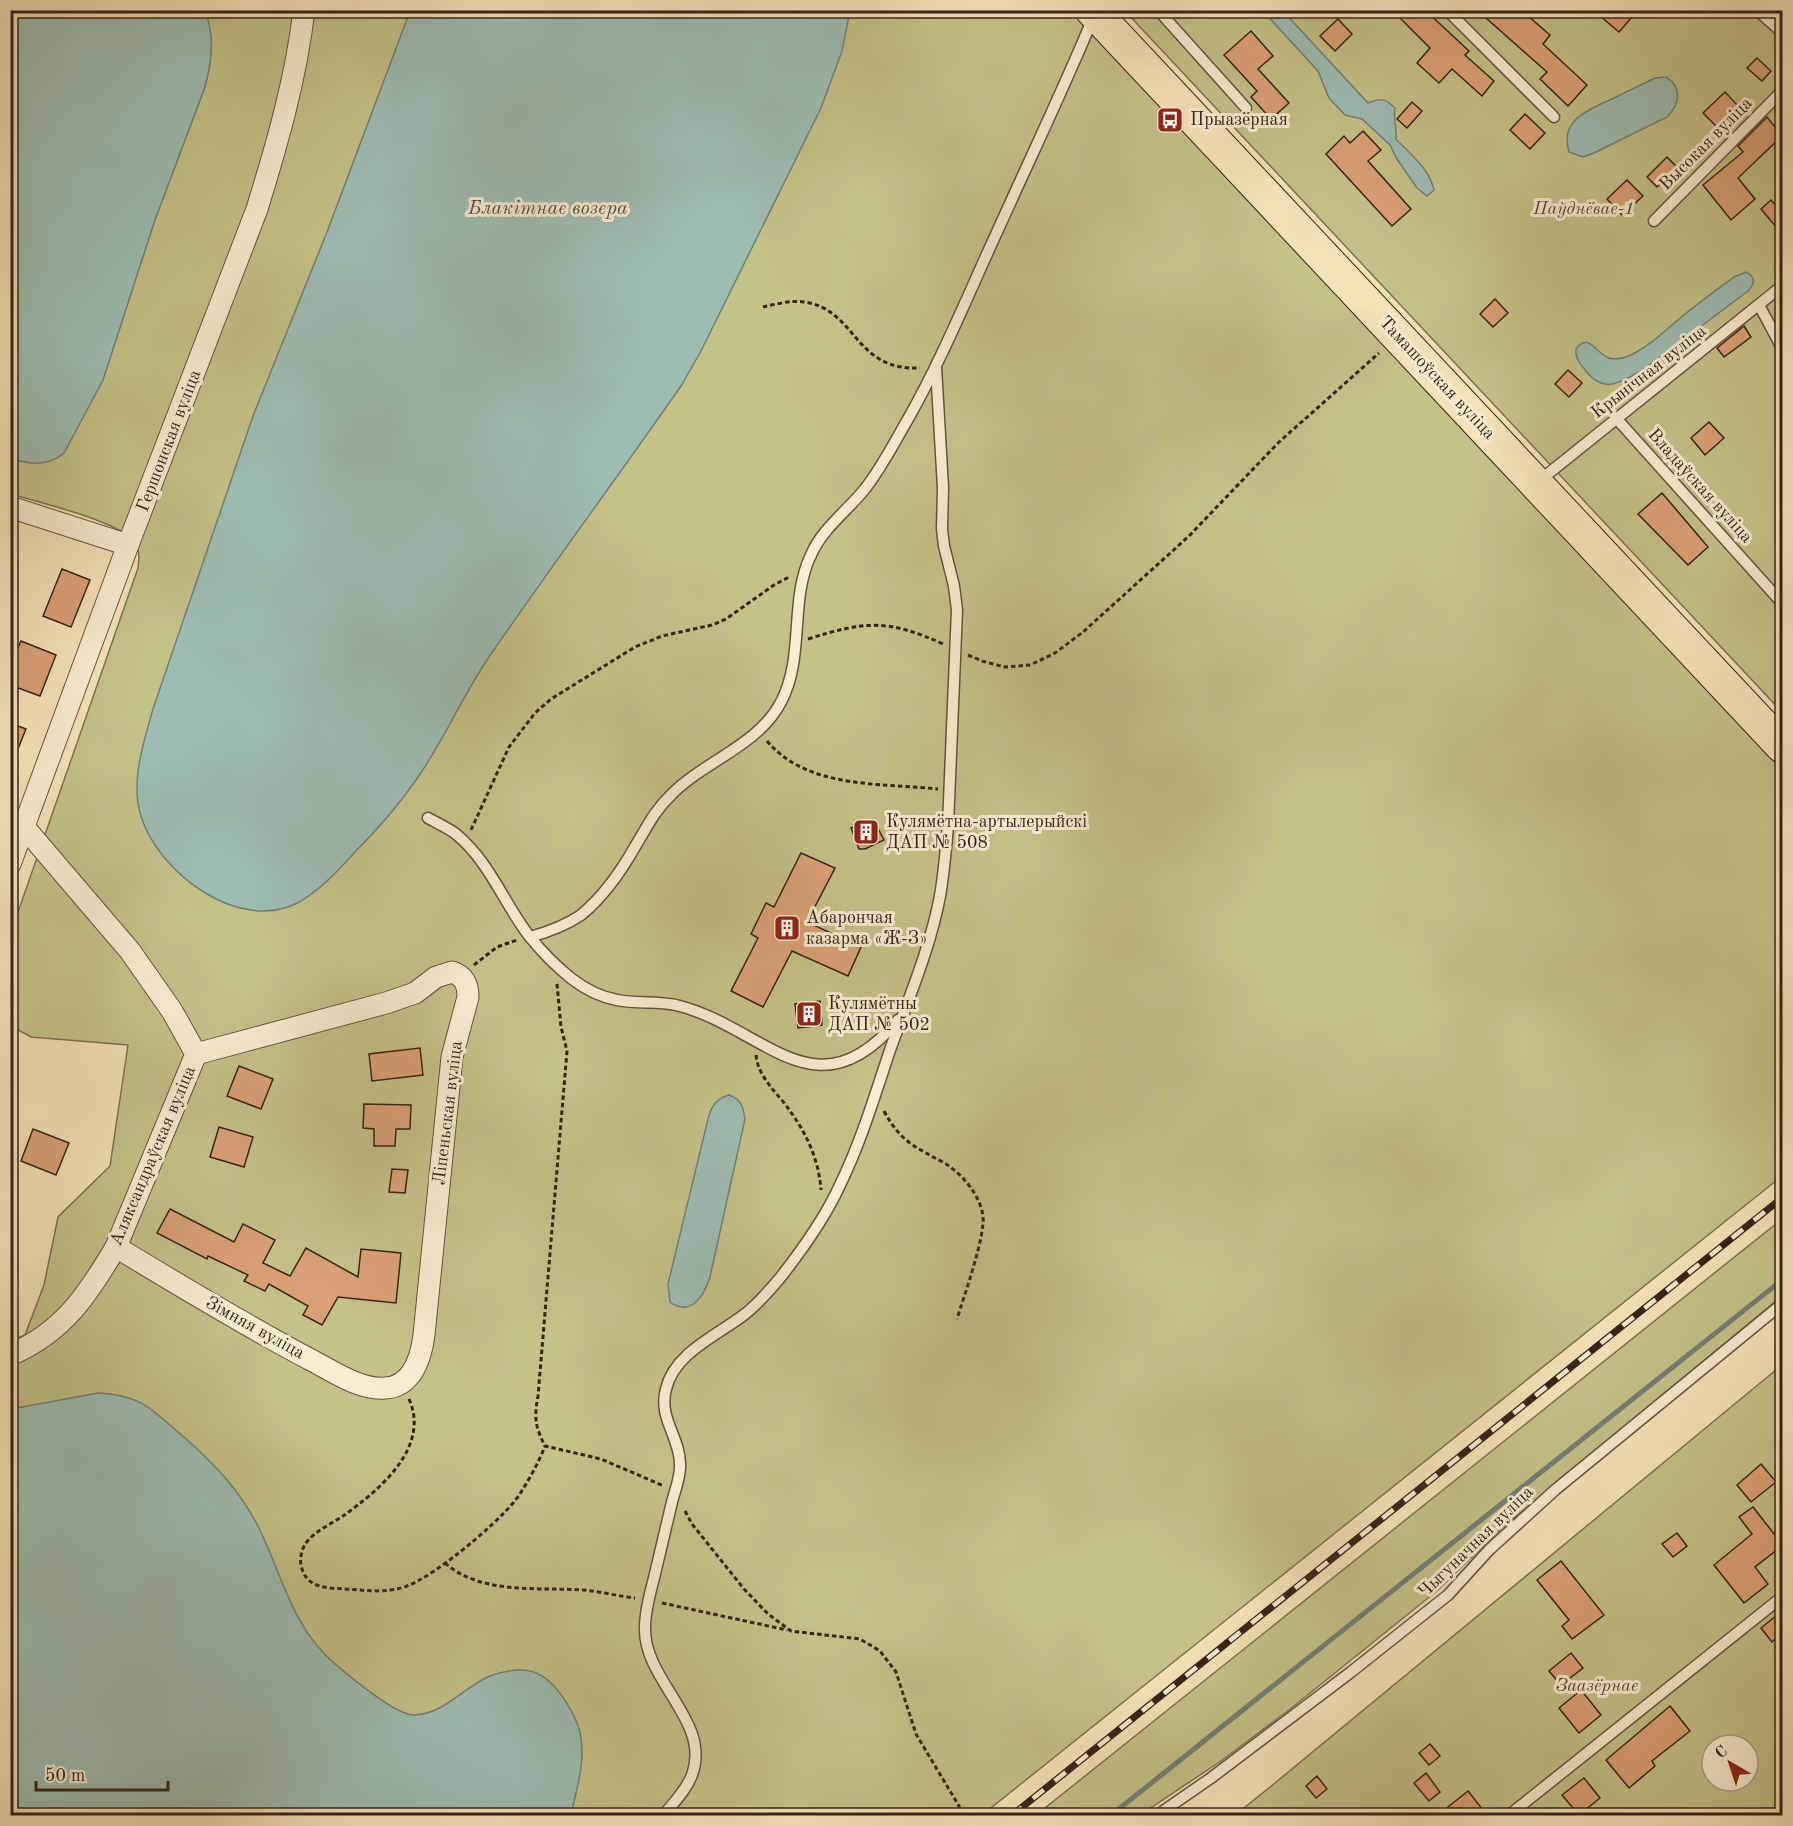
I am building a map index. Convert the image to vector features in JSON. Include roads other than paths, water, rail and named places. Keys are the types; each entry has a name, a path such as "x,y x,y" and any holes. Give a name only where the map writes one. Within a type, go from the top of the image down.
{"main road":[{"name":"Тамашоўская вуліца","path":"1095,12 1782,746"}],"street":[{"name":"Гершонская вуліца","path":"10,864 128,545 257,209 272,162 293,78 304,10"},
{"path":"10,507 128,545"},
{"name":"Аляксандраўская вуліца","path":"10,1355 45,1336 68,1317 86,1296 116,1247 196,1054 172,1011 130,951 24,827"},
{"name":"Ліпеньская вуліца","path":"196,1054 386,1004 415,993 444,973 452,972 462,977 468,988 468,997 452,1057 423,1343 418,1364 401,1384"},
{"name":"Зімняя вуліца","path":"116,1247 267,1336 350,1380 386,1389 401,1384"}],"lane":[{"path":"1158,10 1246,108"},
{"path":"1448,10 1554,117"},
{"path":"1757,10 1782,32"},
{"path":"530,937 565,925 582,914 611,883 656,810 670,795 689,777 759,730 782,701 792,665 804,572 810,555 819,540 864,490 877,471 936,367 1095,12"},
{"name":"Высокая вуліца","path":"1654,221 1782,91"},
{"name":"Крынічная вуліца","path":"1536,484 1782,286"},
{"path":"1759,305 1782,348"},
{"path":"663,1815 682,1793 692,1775 696,1757 694,1738 687,1721 653,1665 647,1648 645,1627 680,1465 666,1419 664,1404 666,1388 672,1373 684,1359 746,1313 764,1296 824,1215 840,1187 903,1013 930,934 939,898 945,859 957,610 942,529 943,488 936,367"},
{"name":"Владаўская вуліца","path":"1616,418 1782,603"},
{"path":"428,818 455,833 465,843 491,873 530,937 550,959 594,993 617,1000 675,1005 717,1021 782,1056 805,1063 827,1064 848,1060 867,1050 885,1035 903,1013"},
{"name":"Чыгуначная вуліца","path":"1156,1815 1211,1778 1448,1595 1489,1550 1555,1490 1782,1304"},
{"path":"1508,1815 1782,1597"}],"water":[{"path":"10,11 205,11 211,39 211,58 205,87 155,220 103,380 64,453 52,461 39,463 11,459"},
{"name":"Блакітнае возера","path":"410,11 850,11 842,51 821,108 701,351 681,386 487,660 426,766 395,808 336,873 309,896 278,910 253,910 228,904 204,892 182,876 163,857 149,835 140,813 137,787 140,760 153,709 253,416 327,232"},
{"path":"1263,11 1283,11 1368,103 1383,100 1395,108 1396,139 1424,168 1434,190 1427,196 1417,188 1390,145 1362,119 1345,115 1329,98 1318,71"},
{"path":"1666,77 1675,86 1678,96 1675,107 1667,117 1583,157 1569,152 1568,132 1572,124 1585,112 1655,78"},
{"path":"1746,272 1752,276 1753,280 1748,291 1641,371 1619,382 1606,384 1593,378 1578,361 1576,349 1585,342 1609,358 1631,355 1650,343 1734,277"},
{"path":"729,1095 741,1104 745,1119 710,1277 696,1302 690,1306 678,1306 670,1302 668,1284 709,1115 716,1102"},
{"path":"98,1393 123,1396 142,1403 167,1422 216,1467 256,1522 292,1606 310,1637 335,1664 385,1702 406,1713 414,1715 425,1713 445,1705 490,1676 514,1670 534,1672 551,1683 571,1711 580,1734 581,1768 571,1815 11,1815 11,1409"}],"waterway":[{"path":"1110,1816 1782,1280"}],"railway":[{"path":"1011,1816 1782,1198"}],"place":[{"name":"Прыазёрная","path":"1170,120"},
{"name":"Кулямётна-артылерыйскі ДАП № 508","path":"866,832"},
{"name":"Абарончая казарма «Ж-З»","path":"787,928"},
{"name":"Кулямётны ДАП № 502","path":"809,1014"}],"park label":[{"name":"Паўднёвае-1","path":"1584,209"},
{"name":"Заазёрнае","path":"1597,1686"}]}
